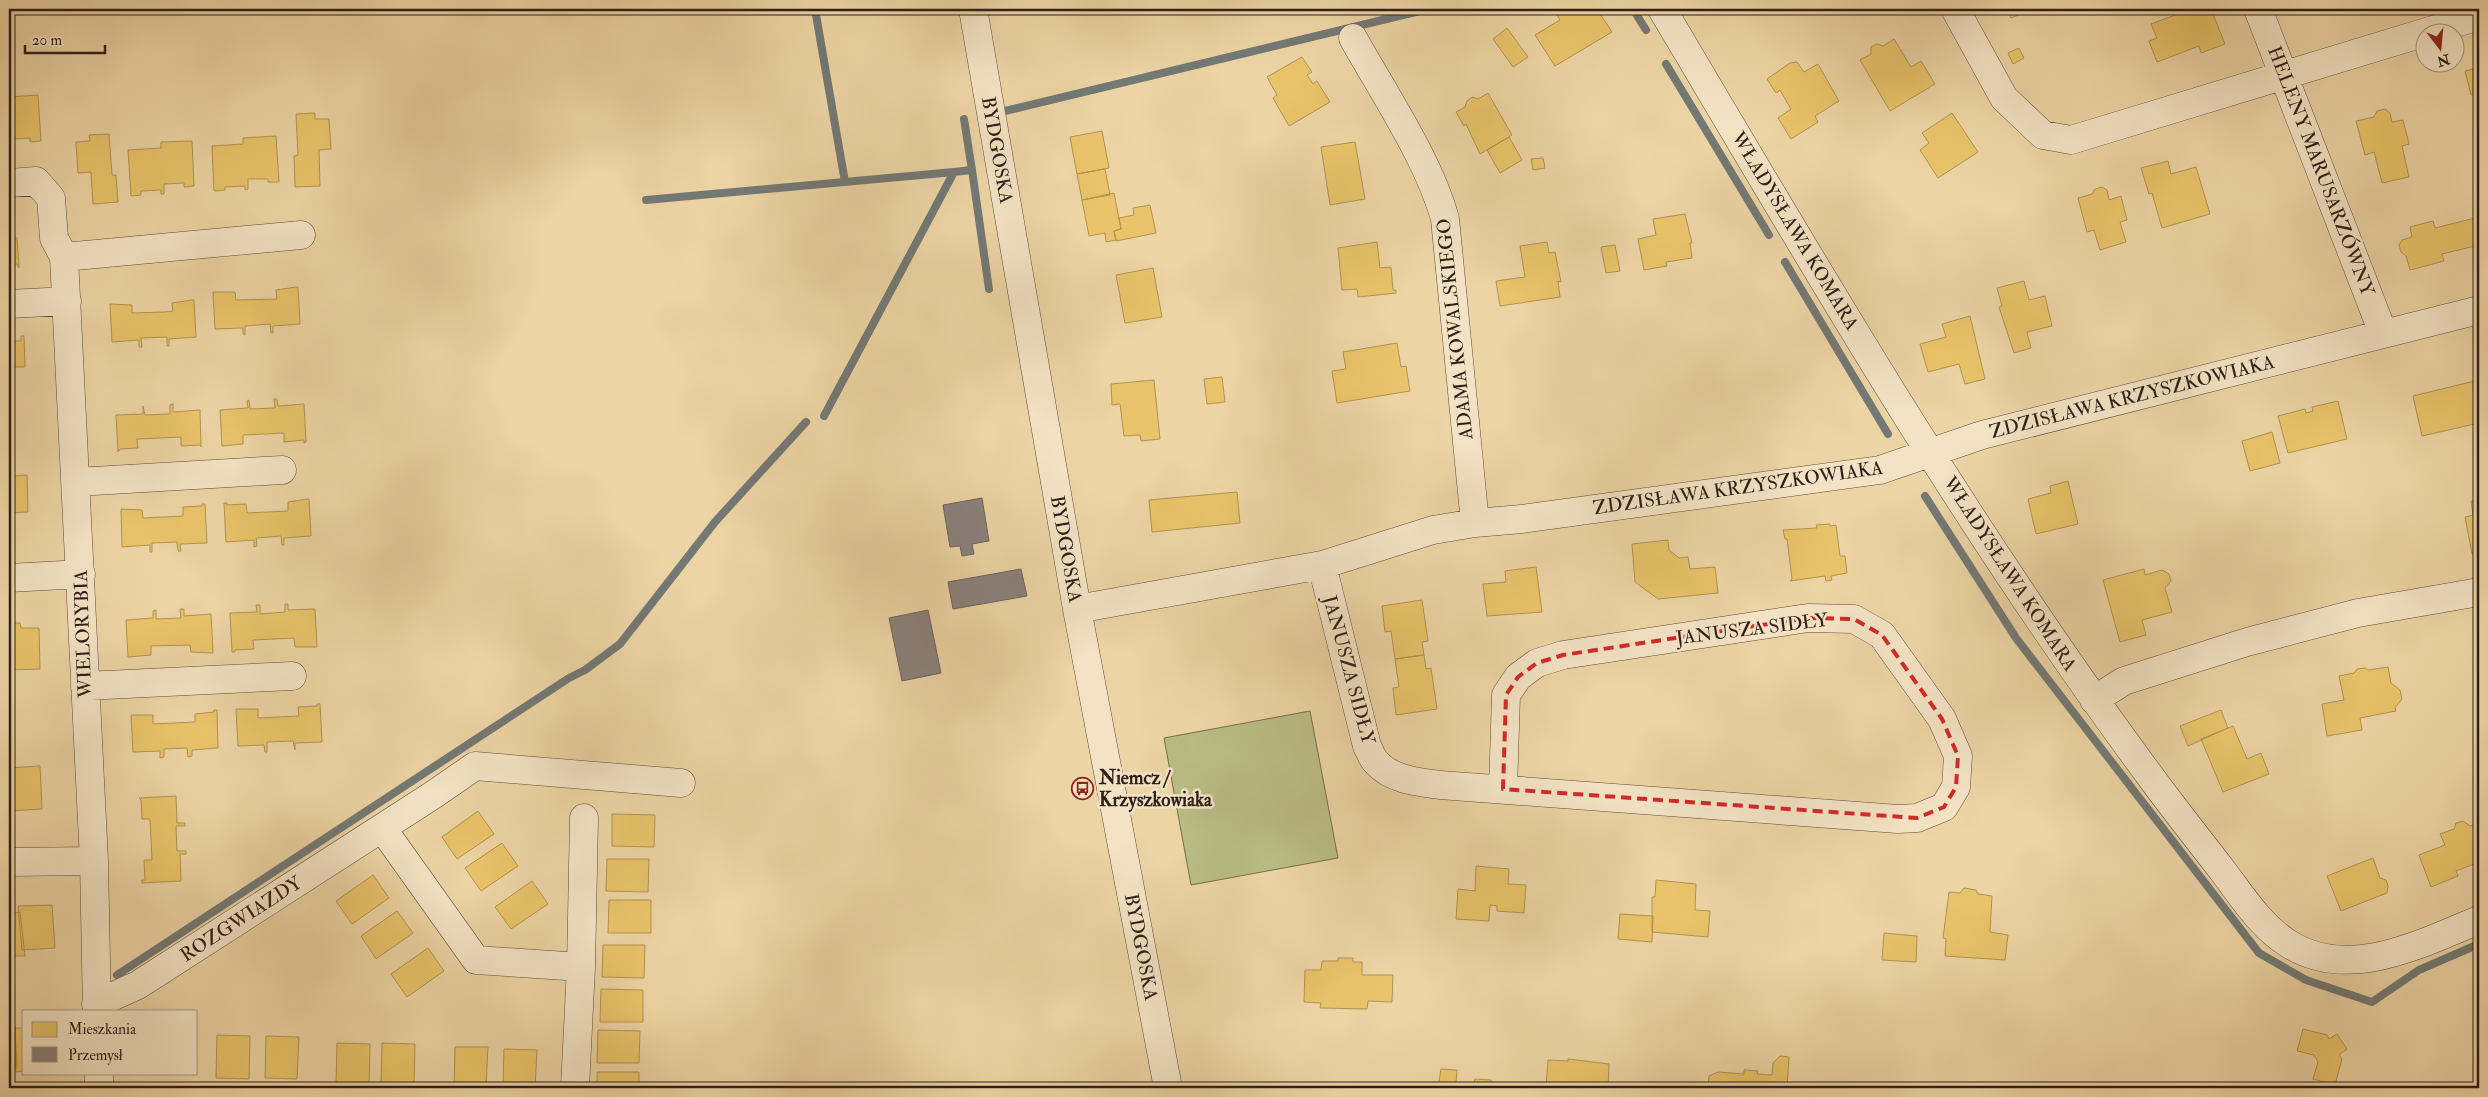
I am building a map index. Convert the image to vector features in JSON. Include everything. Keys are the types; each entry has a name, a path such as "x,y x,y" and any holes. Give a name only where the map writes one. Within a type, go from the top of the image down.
{"street":[{"name":"BYDGOSKA","path":"973,9 1077,609 1168,1088"},
{"name":"WŁADYSŁAWA KOMARA","path":"1662,9 1820,275 1931,454 2094,700 2190,831 2265,925 2291,945 2321,956 2355,960 2391,955 2479,920"},
{"path":"1955,9 2004,98 2043,135 2071,140 2479,16"},
{"name":"HELENY MARUSARZÓWNY","path":"2258,9 2383,333"},
{"name":"ADAMA KOWALSKIEGO","path":"1353,38 1417,154 1440,201 1445,219 1475,523"},
{"path":"9,183 36,181 51,198 54,238 64,257 300,235"},
{"name":"WIELORYBIA","path":"64,257 94,861 96,1007"},
{"path":"9,304 67,301"},
{"name":"ZDZISŁAWA KRZYSZKOWIAKA","path":"1077,609 1322,565 1433,530 1880,470 1982,435 2479,310"},
{"path":"76,482 282,470"},
{"name":"JANUSZA SIDŁY","path":"1322,565 1367,746 1376,763 1394,775 1415,782 1503,789 1918,818 1944,807 1956,787 1958,756 1942,719 1882,635 1854,619 1808,618 1563,655 1537,663 1518,678 1506,695 1503,789"},
{"path":"9,578 80,574"},
{"path":"2094,700 2124,681 2247,642 2358,613 2479,592"},
{"path":"85,686 292,676"},
{"name":"ROZGWIAZDY","path":"96,1007 138,986 474,766 681,783"},
{"path":"575,1088 581,968 584,818"},
{"path":"382,828 476,960 581,968"},
{"path":"9,862 94,861"},
{"path":"99,1074 99,1088"}],"highlighted area":[{"path":"1808,618 1854,619 1882,635 1942,719 1958,756 1956,787 1944,807 1917,818 1503,789 1506,695 1518,677 1537,663 1563,655"}],"green space":[{"path":"1310,711 1338,858 1191,885 1164,738"}],"building: Mieszkania":[{"path":"1559,9 1577,9 1581,15 1591,9 1597,9 1612,32 1555,66 1535,35 1560,20 1555,11"},
{"path":"2007,9 2034,9 2011,18"},
{"path":"2191,9 2211,9 2225,44 2201,53 2199,46 2157,62 2149,41 2157,38 2151,24"},
{"path":"1507,28 1528,57 1513,67 1493,39"},
{"path":"1894,39 1911,67 1921,61 1935,84 1890,111 1860,60 1871,54 1871,47 1877,44 1883,46"},
{"path":"2019,48 2024,58 2013,64 2008,53"},
{"path":"1302,57 1312,72 1307,75 1313,84 1317,81 1330,102 1289,126 1273,98 1277,95 1267,77"},
{"path":"1797,62 1804,72 1818,64 1839,101 1815,116 1818,122 1791,139 1778,118 1791,109 1780,90 1776,93 1767,79 1790,63"},
{"path":"2479,68 2479,93 2471,95 2466,71"},
{"path":"1488,93 1512,135 1480,154 1466,124 1464,126 1456,112 1465,107 1467,101 1472,97 1478,99"},
{"path":"38,95 41,141 30,142 30,138 10,139 9,149 9,97"},
{"path":"2385,109 2390,113 2392,122 2403,120 2409,144 2402,146 2409,177 2382,183 2374,152 2365,155 2356,121 2374,117 2377,111"},
{"path":"315,113 315,119 329,119 331,149 319,150 320,186 295,187 294,156 298,155 296,114"},
{"path":"1952,113 1978,152 1938,178 1920,150 1929,143 1922,133"},
{"path":"1102,131 1109,168 1077,174 1070,137"},
{"path":"109,134 112,175 116,175 118,202 93,204 91,172 78,173 76,142 90,141 89,135"},
{"path":"276,136 279,182 268,182 268,179 248,179 248,189 245,190 245,186 225,187 225,190 214,191 212,146 243,144 243,138"},
{"path":"1509,137 1522,160 1500,173 1487,150"},
{"path":"192,141 194,186 184,187 184,183 164,184 164,194 161,194 161,190 141,191 141,195 131,196 128,150 161,148 161,142"},
{"path":"1355,142 1365,199 1330,205 1321,147"},
{"path":"1543,158 1545,168 1533,170 1531,159"},
{"path":"2168,161 2171,174 2196,167 2210,214 2162,228 2152,193 2149,194 2141,168"},
{"path":"1105,169 1110,195 1082,200 1077,174"},
{"path":"2102,187 2107,190 2109,200 2121,196 2127,220 2120,222 2126,242 2100,250 2094,230 2087,232 2078,198 2092,194 2095,189"},
{"path":"1114,193 1121,229 1114,231 1116,240 1106,242 1105,233 1089,236 1082,200"},
{"path":"1150,205 1156,233 1116,241 1114,231 1121,229 1119,218 1134,215 1133,208"},
{"path":"2479,210 2479,245 2442,254 2444,261 2410,270 2406,256 2401,252 2399,245 2402,240 2412,237 2410,227 2433,221 2435,228 2475,218 2473,211"},
{"path":"1685,214 1692,243 1690,243 1692,258 1666,262 1667,266 1644,270 1638,239 1656,235 1653,219"},
{"path":"9,238 17,238 19,268 17,264 9,264"},
{"path":"1377,242 1380,268 1391,267 1393,290 1396,290 1396,293 1358,297 1357,289 1342,290 1338,248"},
{"path":"1547,242 1549,253 1555,252 1561,282 1558,281 1560,297 1500,306 1496,281 1525,277 1520,246"},
{"path":"1615,245 1620,271 1606,273 1601,247"},
{"path":"1153,268 1162,317 1125,323 1116,275"},
{"path":"2024,281 2029,300 2045,296 2052,326 2027,332 2031,348 2014,353 1999,307 2002,306 1997,288"},
{"path":"298,287 300,324 273,326 273,333 271,333 270,324 245,326 245,335 243,334 243,328 215,329 213,292 235,292 236,300 277,299 276,290"},
{"path":"194,300 196,337 169,339 169,346 167,346 167,337 141,338 142,347 139,347 139,340 112,342 110,304 132,305 132,313 165,312 173,311 172,303"},
{"path":"1970,316 1985,379 1965,384 1959,364 1928,372 1920,344 1946,337 1942,324"},
{"path":"21,336 24,336 25,367 11,367 12,375 9,375 9,341 21,341"},
{"path":"1397,343 1401,367 1406,366 1410,391 1337,403 1332,371 1346,369 1343,352"},
{"path":"1222,377 1225,402 1207,404 1204,379"},
{"path":"1154,380 1160,439 1141,441 1140,435 1124,436 1120,404 1112,405 1111,384"},
{"path":"2479,380 2479,423 2422,436 2413,396"},
{"path":"274,399 277,399 278,406 304,404 306,442 304,443 304,440 284,442 284,433 243,435 243,444 222,446 220,410 248,408 247,401 249,400 250,409 275,408"},
{"path":"2338,401 2347,439 2288,453 2278,416 2305,409 2306,413 2313,411 2312,407"},
{"path":"173,404 173,412 200,410 201,447 200,445 181,446 181,437 137,439 138,448 120,449 118,452 116,415 143,414 143,406 145,415 170,414 170,405"},
{"path":"2272,432 2280,463 2250,471 2242,441"},
{"path":"27,475 28,512 9,513 9,476"},
{"path":"2068,481 2078,524 2036,534 2028,499 2051,493 2050,486"},
{"path":"2479,483 2479,552 2472,554 2465,517 2473,515 2471,501 2477,500 2474,484"},
{"path":"1237,492 1240,523 1152,532 1149,500"},
{"path":"309,499 311,536 284,538 284,545 282,545 281,536 256,538 257,546 254,547 254,540 226,542 224,503 227,503 227,505 246,504 247,513 288,511 288,502"},
{"path":"202,504 205,504 207,543 180,544 181,551 178,551 177,542 152,543 152,552 150,552 150,545 122,547 121,509 142,510 143,518 183,516 183,507 202,506"},
{"path":"1830,524 1830,526 1836,525 1840,556 1845,556 1847,573 1831,576 1832,580 1826,581 1825,576 1790,581 1792,579 1787,539 1785,539 1783,530 1817,528 1816,525"},
{"path":"1668,540 1669,550 1679,558 1688,557 1690,569 1715,567 1718,593 1658,599 1635,582 1632,544"},
{"path":"1536,567 1542,612 1487,616 1483,584 1506,582 1505,571"},
{"path":"2144,569 2145,575 2162,570 2169,574 2171,581 2165,588 2172,612 2142,620 2146,635 2120,642 2103,580"},
{"path":"1422,600 1428,641 1422,642 1424,655 1395,659 1391,631 1385,632 1382,606"},
{"path":"285,604 288,604 288,610 315,609 317,647 295,647 294,638 253,640 254,649 235,650 235,652 232,652 230,613 257,612 256,605 260,605 260,614 285,612"},
{"path":"180,609 184,609 184,616 211,614 213,653 191,652 190,645 151,646 151,655 128,657 126,620 153,618 153,611 156,610 156,619 181,618"},
{"path":"9,623 20,623 21,628 39,628 40,669 9,670"},
{"path":"1424,655 1426,669 1431,668 1437,709 1396,715 1393,688 1399,687 1395,659"},
{"path":"2388,667 2391,683 2400,690 2402,699 2395,708 2396,711 2360,718 2362,730 2327,736 2322,704 2344,700 2339,676 2354,673 2357,669 2365,668 2369,670"},
{"path":"317,704 320,704 322,742 295,743 295,750 293,741 267,742 267,752 265,752 264,745 238,746 236,709 258,709 258,718 299,716 298,707 317,706"},
{"path":"214,710 217,710 218,748 192,750 192,756 188,757 187,748 164,749 164,757 160,758 160,751 133,752 131,715 153,715 153,724 195,722 195,714 214,712"},
{"path":"2221,710 2228,728 2188,746 2180,726"},
{"path":"2233,726 2247,759 2261,753 2269,774 2223,792 2201,739"},
{"path":"40,766 42,809 9,811 9,768"},
{"path":"176,796 177,823 185,823 185,826 176,826 177,851 186,851 186,854 180,854 181,881 142,883 142,880 145,880 144,860 152,860 150,819 142,819 141,800 139,798"},
{"path":"478,811 494,834 457,859 442,837"},
{"path":"612,814 655,815 654,847 612,846"},
{"path":"2463,821 2470,826 2479,823 2479,862 2456,871 2458,876 2431,887 2419,855 2445,845 2440,834 2454,829 2456,823"},
{"path":"502,843 518,866 481,891 465,868"},
{"path":"2373,858 2380,878 2386,880 2388,886 2387,893 2341,911 2327,876"},
{"path":"607,859 649,859 648,892 606,891"},
{"path":"1476,866 1509,869 1508,884 1526,885 1524,913 1497,911 1497,906 1490,905 1489,921 1456,919 1458,889 1475,891"},
{"path":"373,875 389,898 352,924 336,901"},
{"path":"1656,880 1696,884 1695,910 1710,911 1708,937 1652,932 1652,897 1655,897"},
{"path":"532,881 548,904 511,929 495,907"},
{"path":"1964,888 1976,890 1978,894 1992,896 1990,932 2008,935 2005,960 1945,956 1946,939 1943,938 1949,892 1960,893"},
{"path":"609,900 651,900 651,933 608,933"},
{"path":"52,905 55,948 22,950 18,906"},
{"path":"397,911 413,933 376,959 361,936"},
{"path":"20,912 25,956 9,956 9,913"},
{"path":"1620,914 1653,916 1652,942 1618,939"},
{"path":"1884,933 1917,936 1916,962 1882,960"},
{"path":"603,945 645,945 644,978 602,977"},
{"path":"428,948 444,971 407,997 391,974"},
{"path":"1338,958 1353,958 1353,962 1362,962 1362,975 1393,975 1392,1002 1368,1001 1367,1009 1320,1008 1321,1003 1304,1002 1305,970 1321,970 1322,961 1338,961"},
{"path":"601,989 643,990 643,1022 600,1022"},
{"path":"9,1025 15,1025 17,1068 9,1068"},
{"path":"14,1028 22,1028 22,1071 16,1072"},
{"path":"2303,1029 2327,1035 2329,1039 2337,1034 2347,1049 2339,1055 2342,1059 2335,1085 2313,1079 2318,1062 2314,1055 2297,1051"},
{"path":"598,1030 640,1031 639,1063 597,1063"},
{"path":"217,1035 250,1036 249,1079 216,1078"},
{"path":"266,1036 299,1037 297,1079 265,1078"},
{"path":"337,1043 370,1044 369,1086 336,1085"},
{"path":"382,1043 415,1044 414,1086 381,1085"},
{"path":"455,1047 488,1047 486,1088 454,1088"},
{"path":"504,1049 537,1050 535,1088 503,1088"},
{"path":"1780,1056 1789,1057 1787,1088 1708,1088 1709,1076 1718,1072 1744,1074 1744,1070 1758,1071 1757,1074 1772,1075 1773,1063"},
{"path":"1568,1059 1609,1064 1608,1088 1546,1088 1548,1060 1568,1061"},
{"path":"1441,1069 1457,1070 1456,1083 1474,1084 1475,1079 1491,1080 1491,1088 1438,1088"},
{"path":"597,1072 639,1072 639,1088 597,1088"}],"building: Przemysł":[{"path":"982,498 989,541 972,544 974,554 962,556 960,546 950,547 943,505"},
{"path":"1021,569 1027,596 953,609 948,582"},
{"path":"928,610 941,673 902,681 889,618"}],"waterway":[{"path":"815,9 845,182"},
{"path":"1005,111 1428,9"},
{"path":"1633,9 1646,30"},
{"path":"1666,64 1769,235"},
{"path":"824,416 954,172 972,170 964,119"},
{"path":"972,170 989,289"},
{"path":"646,200 954,172"},
{"path":"1785,262 1888,434"},
{"path":"117,975 569,678 585,670 620,644 715,522 806,422"},
{"path":"1925,496 2016,638 2259,953 2306,980 2372,1002 2419,970 2479,944"}],"place":[{"name":"Niemcz / Krzyszkowiaka","path":"1083,789"}]}
